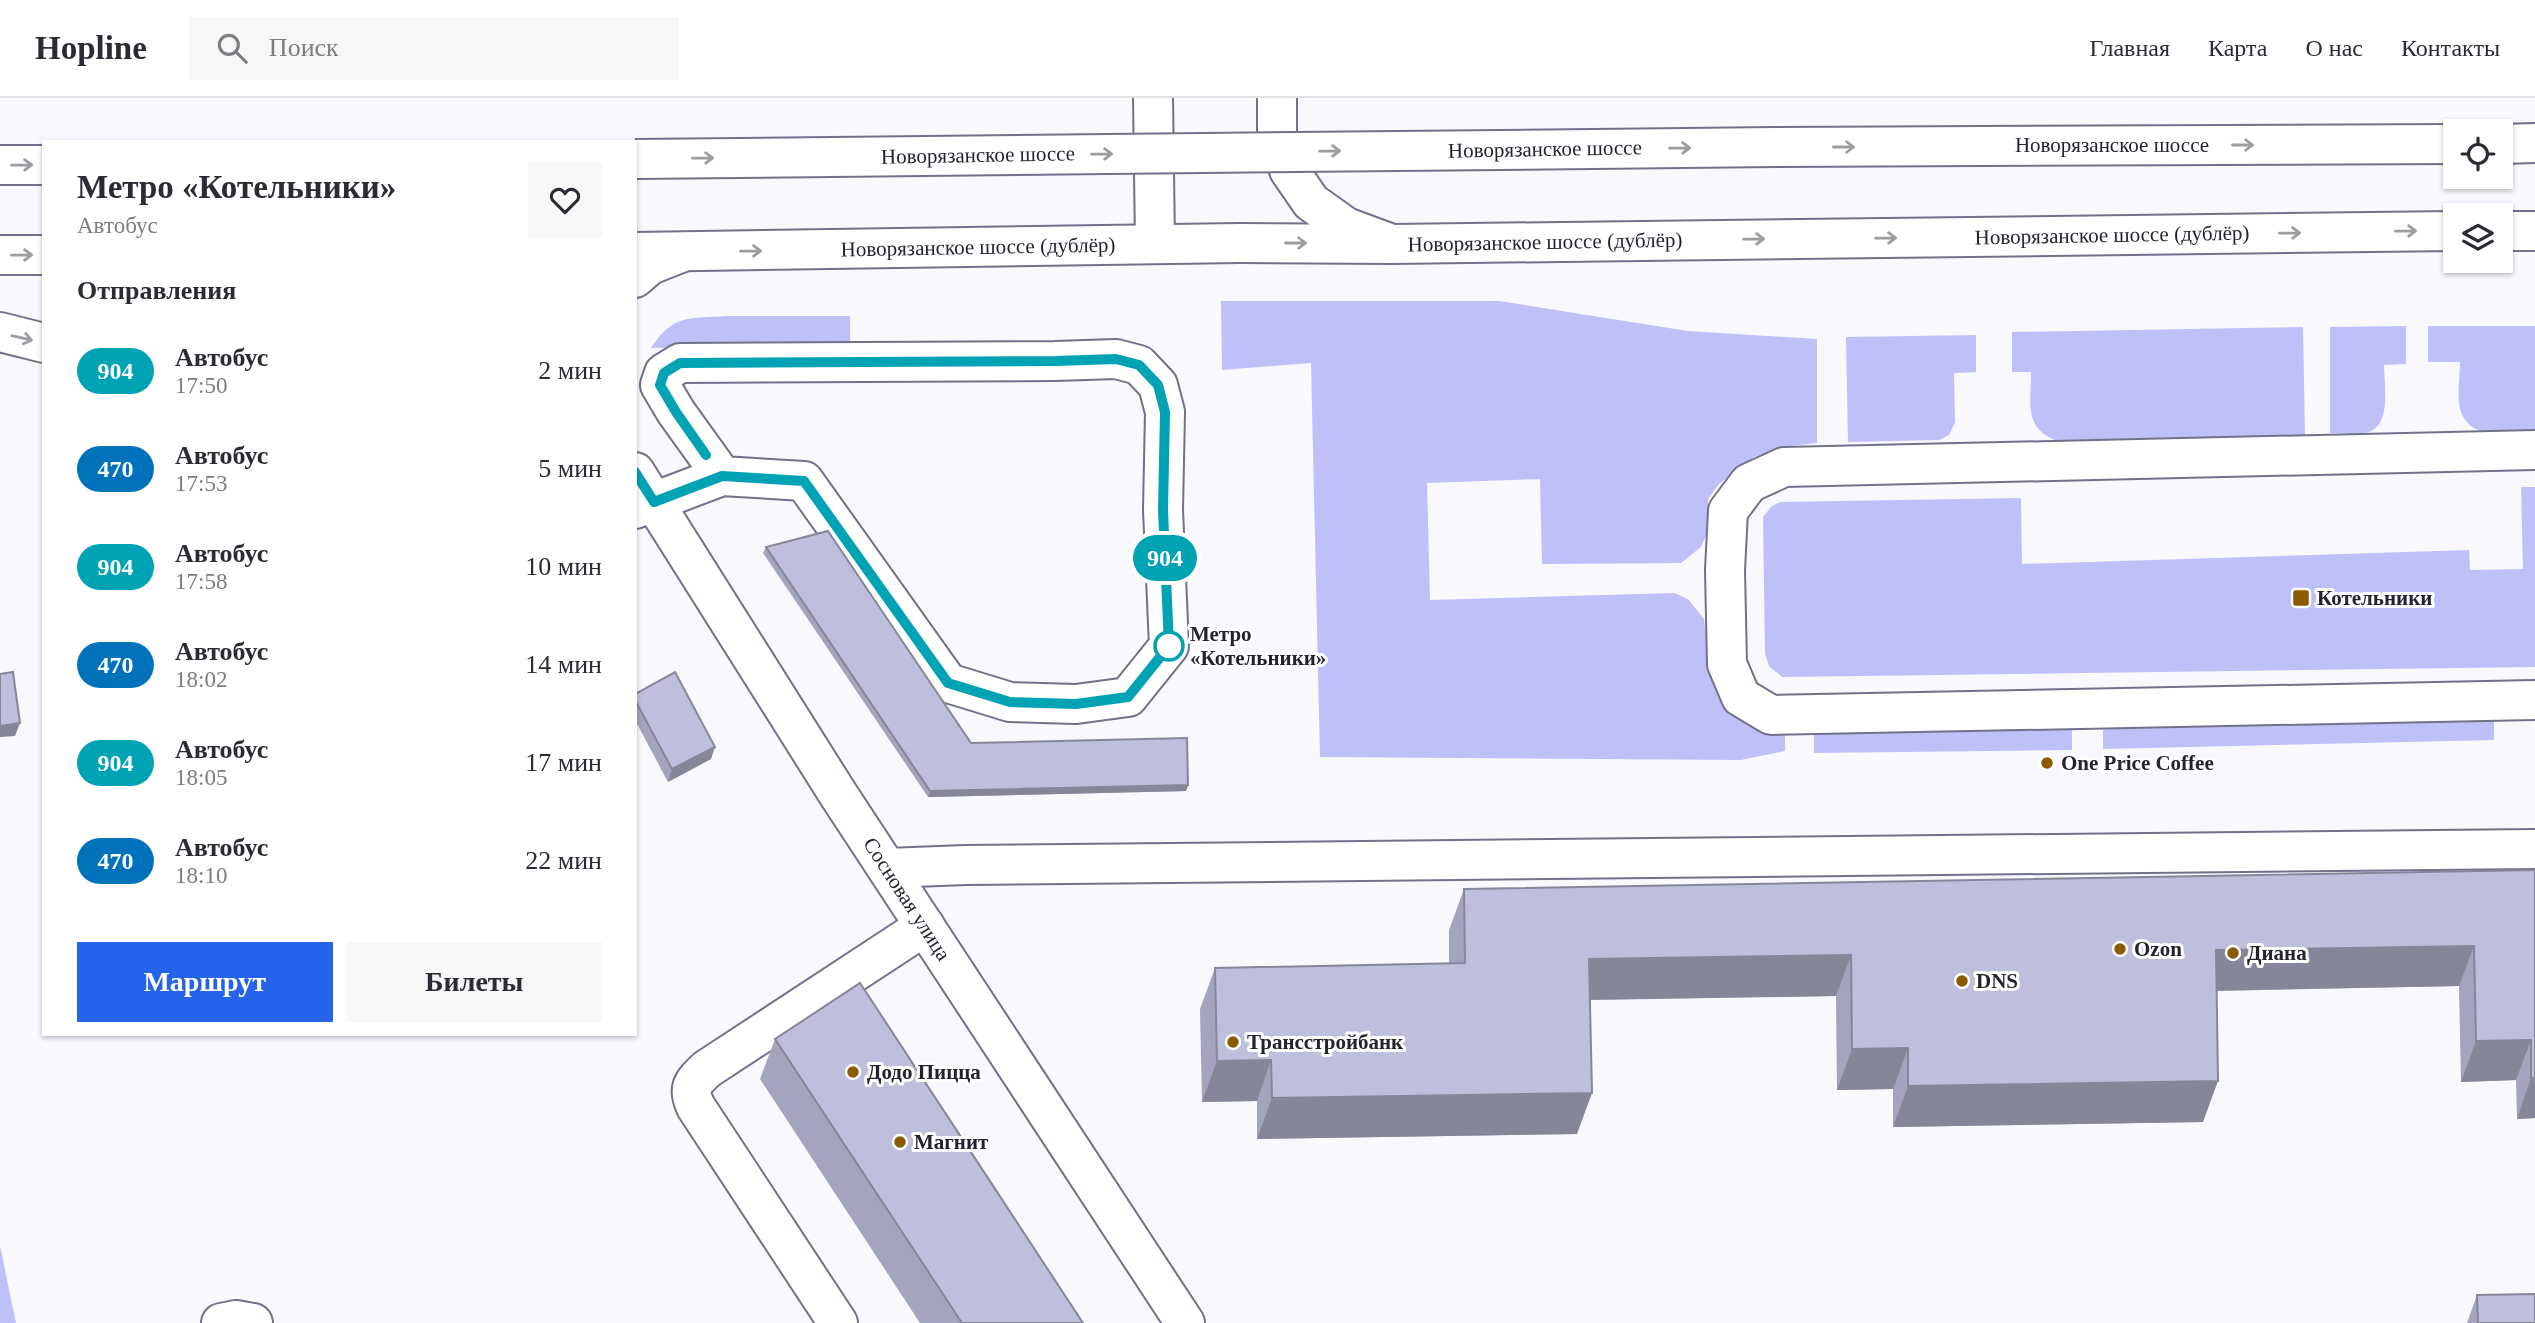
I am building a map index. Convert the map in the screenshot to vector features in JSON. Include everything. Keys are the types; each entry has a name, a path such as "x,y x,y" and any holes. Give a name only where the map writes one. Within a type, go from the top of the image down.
{"main road":[{"path":"1153,98 1155,244"},
{"path":"1277,98 1277,134 1289,170 1311,202 1346,227 1392,244"},
{"name":"Новорязанское шоссе","path":"637,159 1776,147 2443,144"},
{"path":"2513,144 2535,144"},
{"path":"0,165 42,165"},
{"name":"Новорязанское шоссе (дублёр)","path":"637,252 2443,231"},
{"path":"2513,231 2535,231"},
{"path":"637,276 650,265 683,252"},
{"path":"0,255 42,255"},
{"path":"0,332 42,342"},
{"path":"642,494 722,476 804,481 948,683 1010,702 1076,704 1128,697 1169,646 1163,510 1165,412 1158,385 1139,365 1116,359 680,363 664,373 660,385 722,476"},
{"path":"2535,450 1784,467 1749,483 1728,511 1724,570 1727,664 1741,696 1771,715 2535,700"},
{"name":"Сосновая улица","path":"642,494 1185,1323"},
{"path":"887,868 2535,849"},
{"path":"838,1323 696,1107 691,1096 694,1082 707,1069 925,926"},
{"path":"221,1323 236,1320 253,1323"}],"shaded area":[{"path":"1221,301 1499,301 1688,331 1817,339 1817,443 1783,447 1754,457 1719,484 1708,499 1708,531 1701,547 1681,563 1542,564 1540,479 1427,483 1430,600 1674,593 1688,599 1704,619 1709,658 1785,733 1785,751 1741,760 1320,757 1311,363 1222,370"},
{"path":"850,316 850,343 651,348 675,323 692,318"},
{"path":"2406,326 2406,364 2384,365 2385,402 2381,421 2376,428 2365,433 2330,433 2330,327"},
{"path":"2428,326 2535,326 2535,433 2493,433 2473,428 2466,421 2459,400 2460,362 2428,362"},
{"path":"2303,327 2305,436 2057,441 2039,429 2034,421 2030,404 2031,372 2012,372 2012,332"},
{"path":"1976,335 1976,372 1954,373 1955,422 1949,435 1939,440 1848,442 1846,337"},
{"path":"2521,487 2535,487 2535,667 1782,677 1769,666 1765,654 1763,517 1771,507 1780,502 2021,498 2022,564 2469,550 2470,570 2523,569"},
{"path":"2494,717 2494,740 2103,749 2103,726"},
{"path":"2072,728 2072,750 1814,753 1814,731"},
{"path":"0,1246 16,1323 0,1323"}],"building":[{"path":"828,531 971,743 1187,738 1188,785 930,791 766,547"},
{"path":"13,672 20,723 0,726 0,674"},
{"path":"675,672 715,747 672,769 637,704 637,693"},
{"path":"2535,870 2535,1078 2531,1078 2531,1040 2476,1041 2474,946 2216,950 2218,1081 1908,1086 1908,1048 1852,1049 1851,955 1589,959 1592,1093 1272,1098 1271,1060 1217,1061 1215,968 1465,963 1464,889"},
{"path":"860,983 1083,1323 962,1323 775,1039"},
{"path":"2535,1294 2535,1323 2478,1323 2477,1295"}],"bus line":[{"name":"904","path":"637,475 654,502 722,476 804,481 948,683 1010,702 1076,704 1128,697 1169,646 1163,510 1165,412 1158,385 1139,365 1116,359 680,363 664,373 660,385 706,455"}],"place":[{"name":"Котельники","path":"2301,598"},
{"name":"Метро «Котельники»","path":"1169,646"},
{"name":"One Price Coffee","path":"2047,763"},
{"name":"Ozon","path":"2120,949"},
{"name":"Диана","path":"2233,953"},
{"name":"DNS","path":"1962,981"},
{"name":"Трансстройбанк","path":"1233,1042"},
{"name":"Додо Пицца","path":"853,1072"},
{"name":"Магнит","path":"900,1142"}]}
